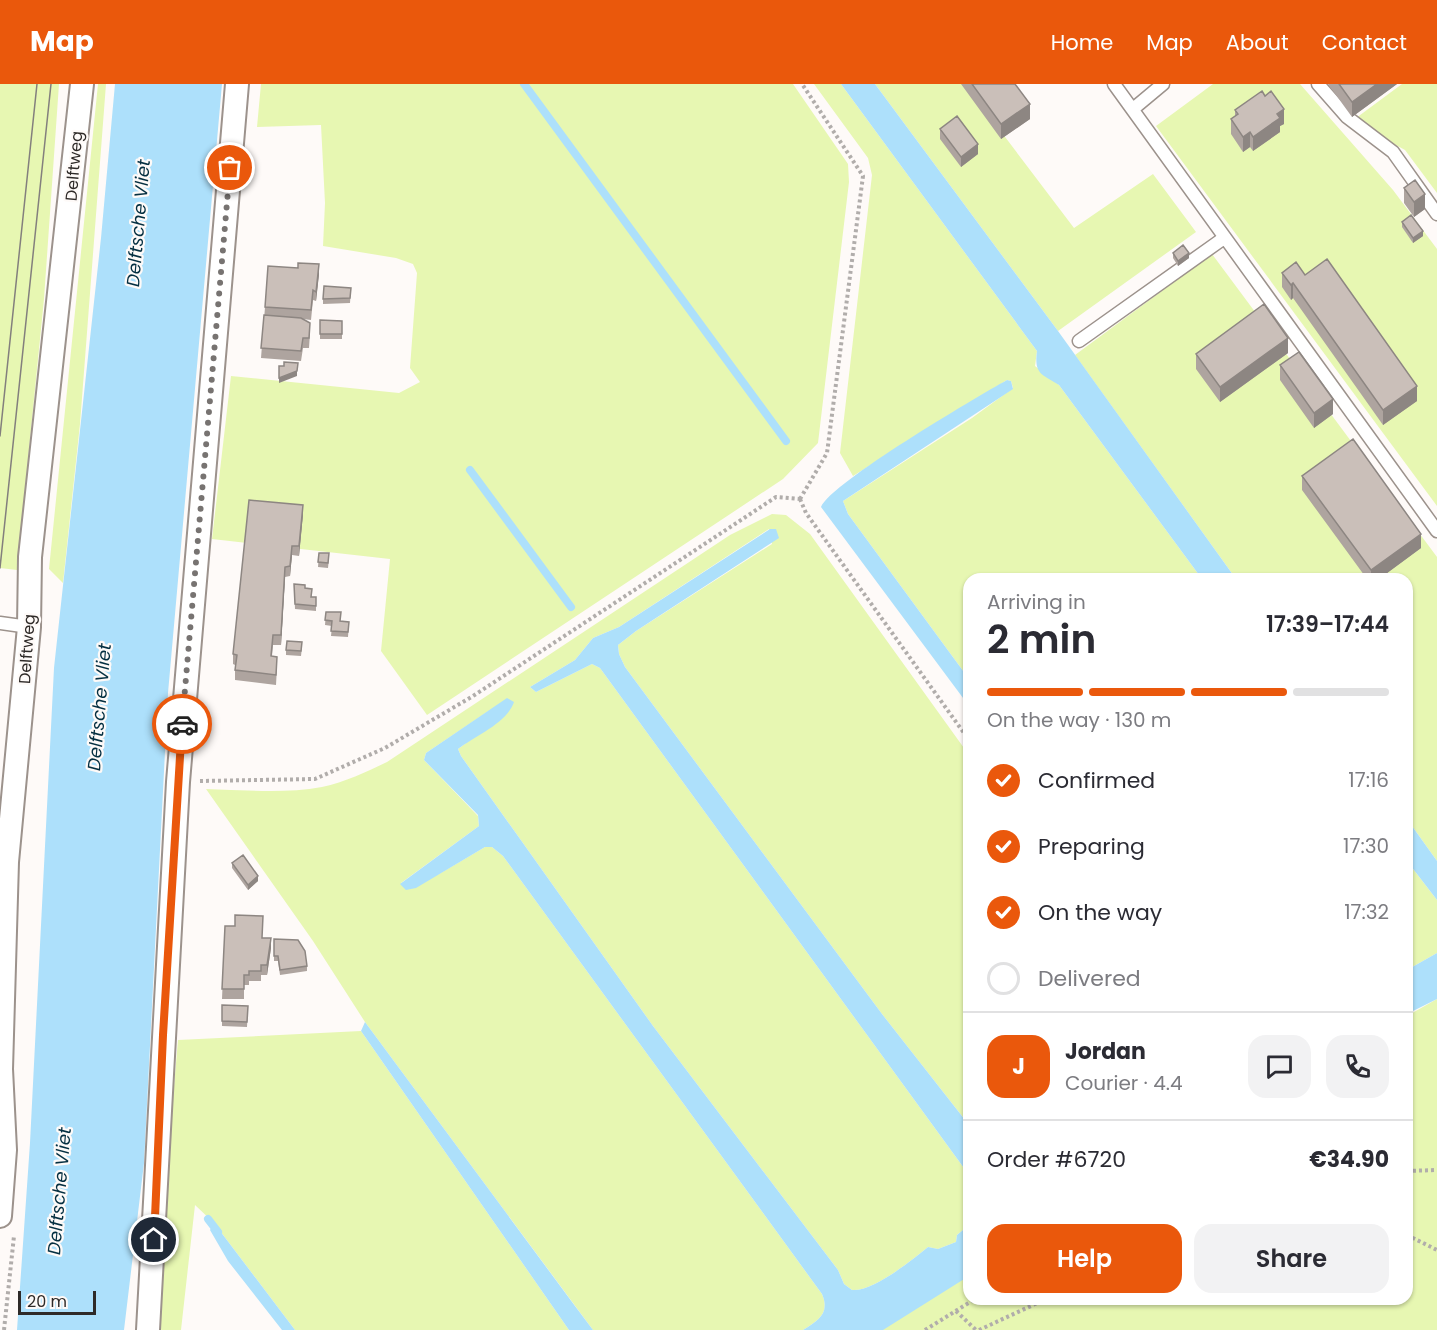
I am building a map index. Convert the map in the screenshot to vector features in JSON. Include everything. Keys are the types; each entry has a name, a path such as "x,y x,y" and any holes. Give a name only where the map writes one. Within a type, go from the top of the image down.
{"street":[{"name":"Delftweg","path":"0,1216 1,1069 9,773 29,627 30,557 82,84"},
{"path":"148,1330 178,782 237,84"}],"lane":[{"path":"1114,84 1437,531"},
{"path":"1133,109 1163,84"},
{"path":"1318,84 1347,117 1393,152 1437,214"},
{"path":"1079,341 1224,238"},
{"path":"0,623 29,627"}],"path":[{"path":"800,499 827,453 863,176 802,84"},
{"path":"178,782 315,779 385,748 473,696 776,497 800,499"},
{"path":"800,499 806,513 963,732"},
{"path":"1413,1171 1437,1170"},
{"path":"1413,1238 1437,1250"},
{"path":"925,1330 966,1305"},
{"path":"956,1311 978,1330 1033,1305"}],"green space":[{"path":"0,84 59,84 44,299 17,570 0,568"},
{"path":"98,84 106,84 80,424 63,583 49,569"},
{"path":"261,84 520,84 564,142 527,84 793,84 848,164 849,182 818,443 783,479 427,715 381,651 390,559 212,539 231,376 399,393 420,382 410,368 417,273 413,264 396,258 323,246 325,203 321,125 257,127"},
{"path":"814,84 841,84 1037,351 1035,366 1059,385 1198,573 963,573 963,671 848,514 843,501 972,418 1013,388 1011,381 1007,380 853,476 840,453 872,175 868,158"},
{"path":"875,84 965,84 1074,228 1153,174 1196,232 1058,331"},
{"path":"1213,84 1300,84 1393,190 1437,249 1437,506 1156,126"},
{"path":"1402,84 1437,84 1437,193 1405,150 1352,121"},
{"path":"1212,254 1437,557 1437,861 1413,827 1413,573 1232,573 1075,355"},
{"path":"772,514 786,515 810,534 963,747 963,1117 882,1014 625,667 619,654 618,645 636,631 772,544 769,529 619,627 593,638 575,660 530,687 536,692 592,664 600,668 963,1167 963,1230 957,1235 956,1242 938,1249 928,1247 892,1274 870,1286 852,1290 844,1284 838,1270 653,1026 461,756 458,749 478,734 490,710 426,753 424,760 478,816 479,826 401,883 439,874 485,847 492,847 503,856 822,1294 825,1306 822,1315 803,1330 593,1330 365,1022 313,941 206,789 264,791 322,787 387,762 730,535"},
{"path":"1413,869 1437,900 1437,953 1413,967"},
{"path":"1437,999 1437,1330 821,1330 963,1253 963,1305 1413,1305 1413,1013"},
{"path":"361,1031 569,1330 295,1330 214,1223 195,1205 181,1330 153,1330 178,1040"}],"water":[{"name":"Delftsche Vliet","path":"115,84 222,84 168,693 144,1163 124,1330 17,1330 30,1143 54,668 101,238"},
{"path":"841,84 875,84 1058,331 1232,573 1198,573 1059,385 1040,372 1036,359 1037,351"},
{"path":"1007,380 1011,381 1013,389 843,501 848,514 963,671 963,698 821,507 850,479 937,422"},
{"path":"770,529 776,529 779,538 636,631 618,645 619,654 625,667 882,1014 963,1117 963,1167 600,668 592,664 536,692 530,687 575,660 593,638 619,627"},
{"path":"507,698 514,702 498,723 458,749 461,756 653,1026 838,1270 844,1284 852,1290 870,1286 892,1274 928,1247 938,1249 956,1242 957,1235 963,1230 963,1280 883,1330 803,1330 822,1315 825,1306 822,1294 503,856 492,847 485,847 416,888 406,890 400,884 479,826 478,815 424,760 426,753"},
{"path":"1413,827 1437,861 1437,900 1413,869"},
{"path":"1437,953 1437,999 1413,1011 1413,967"},
{"path":"365,1022 593,1330 569,1330 361,1031"},
{"path":"214,1223 295,1330 282,1330 228,1261 210,1230"}],"building":[{"path":"972,84 1015,84 1030,104 1001,124"},
{"path":"1339,84 1377,84 1352,102"},
{"path":"1262,91 1265,96 1271,91 1284,109 1277,114 1280,118 1253,137 1250,132 1243,137 1231,119 1238,114 1235,110"},
{"path":"957,116 978,144 961,157 940,129"},
{"path":"1415,180 1425,194 1414,202 1404,188"},
{"path":"1411,215 1423,231 1413,238 1402,222"},
{"path":"1183,245 1189,253 1178,261 1173,253"},
{"path":"1327,259 1417,386 1383,410 1293,283 1291,285 1282,273 1296,262 1305,275"},
{"path":"298,263 319,264 316,292 313,290 311,310 265,307 268,266 298,268"},
{"path":"324,286 351,288 350,298 323,299"},
{"path":"1264,304 1288,338 1220,387 1196,354"},
{"path":"264,315 301,318 310,323 309,338 303,338 301,351 261,348"},
{"path":"320,320 342,321 342,334 320,334"},
{"path":"1299,352 1333,399 1314,413 1280,365"},
{"path":"284,362 298,363 297,371 279,378 279,366 284,366"},
{"path":"1353,439 1421,534 1371,570 1302,476"},
{"path":"249,500 303,505 299,546 292,546 290,566 285,567 281,635 273,635 271,656 277,657 276,675 235,670 237,655 233,654"},
{"path":"319,553 329,553 328,563 318,562"},
{"path":"294,584 305,585 305,588 312,589 311,597 316,597 316,606 295,604"},
{"path":"326,612 341,612 340,621 349,622 348,632 331,631 332,621 325,620"},
{"path":"287,641 302,642 301,651 286,650"},
{"path":"243,855 258,876 248,885 232,863"},
{"path":"235,915 263,916 262,938 271,938 267,965 261,965 261,971 249,971 249,975 244,975 244,989 222,989 225,926 235,926"},
{"path":"274,939 298,940 305,951 307,966 280,970 278,956 274,956"},
{"path":"222,1005 248,1006 247,1022 222,1021"}],"waterway":[{"path":"524,84 786,441"},
{"path":"470,470 571,607"},
{"path":"208,1219 218,1232"}],"tram line":[{"path":"0,436 37,84"},
{"path":"0,568 51,84"}],"way so far":[{"path":"182,724 230,168"}],"route":[{"path":"154,1240 163,1035 182,724"}]}
